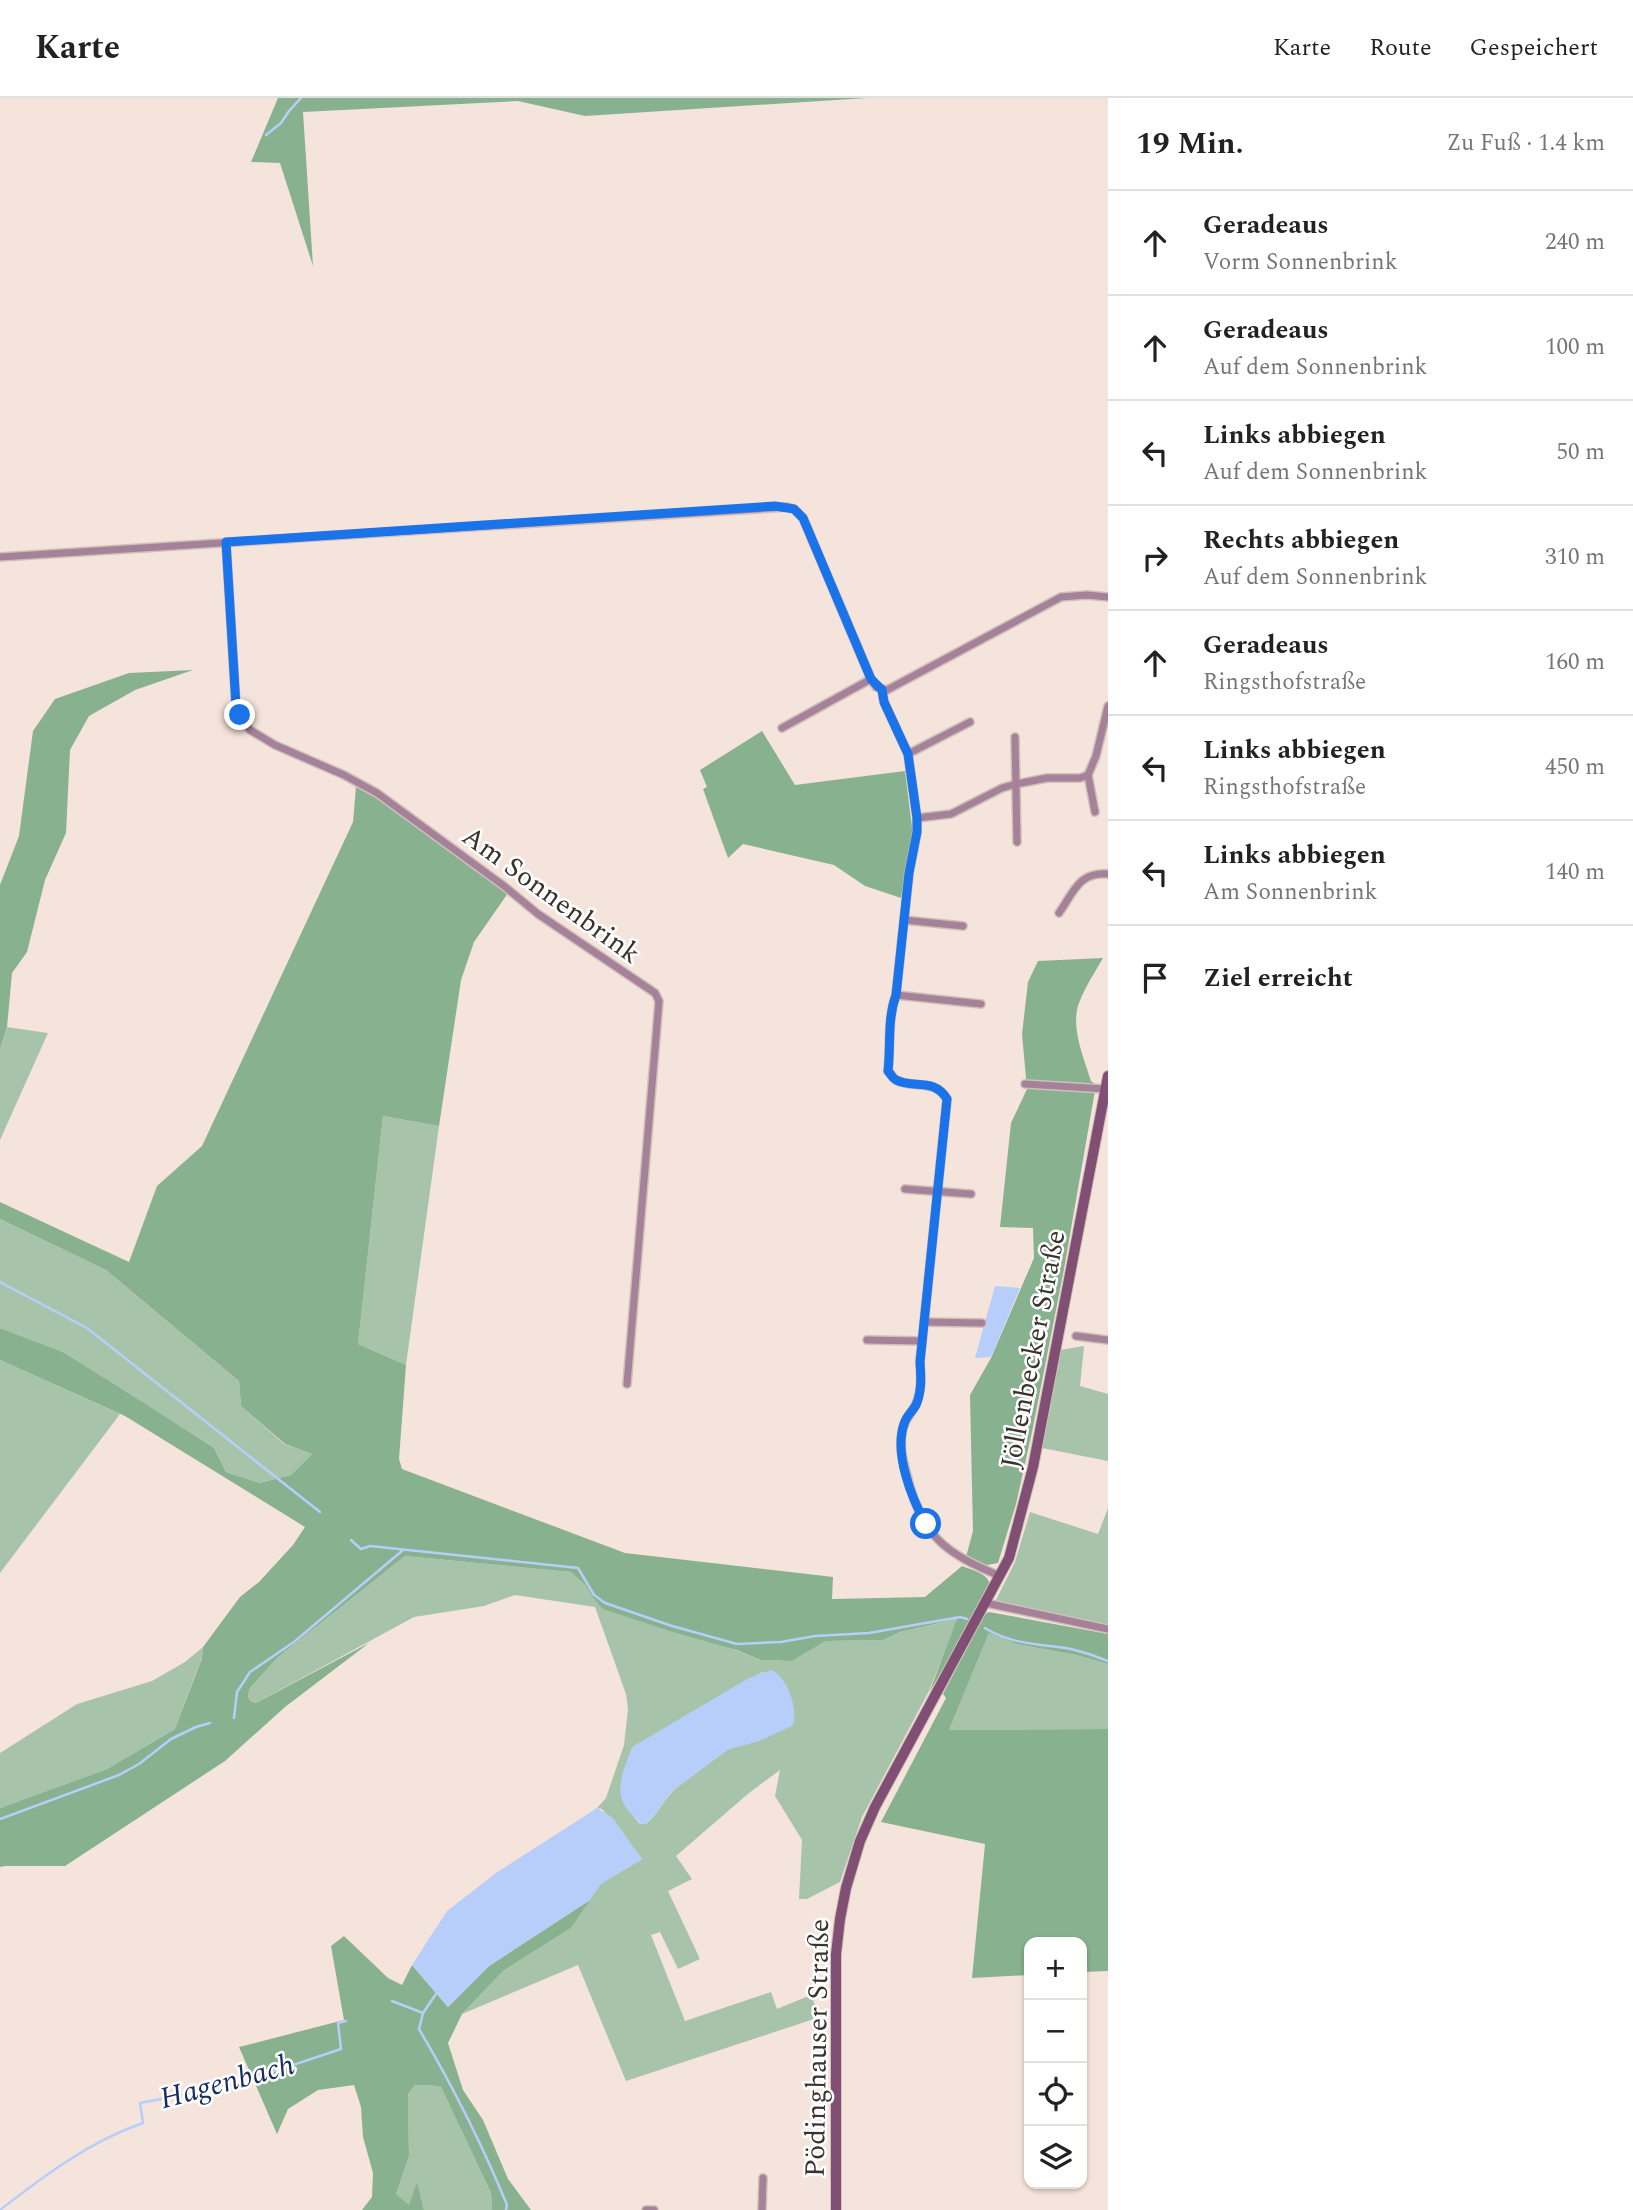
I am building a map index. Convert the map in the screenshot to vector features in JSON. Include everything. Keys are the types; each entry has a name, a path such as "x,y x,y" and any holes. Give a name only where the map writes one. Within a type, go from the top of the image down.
{"main road":[{"name":"Jöllenbecker Straße","path":"975,1623 1009,1558 1033,1467 1108,1077"},
{"name":"Pödinghauser Straße","path":"836,2210 836,1954 845,1895 860,1841 874,1807 975,1623"}],"street":[{"path":"0,557 786,507 794,509 803,518 871,679 882,690 884,702 908,754 917,832 909,873 896,995 888,1035 891,1046 888,1071 896,1080 935,1087 943,1092 947,1099 920,1362 922,1382 915,1406 904,1423 901,1438 903,1459 911,1494 930,1531 943,1545 968,1563 1000,1576"},
{"name":"Am Sonnenbrink","path":"226,542 236,706 250,730 275,745 344,775 377,793 526,904 655,993 659,1001 627,1384"},
{"path":"882,690 895,687 1061,597 1108,597"},
{"path":"782,728 871,679"},
{"path":"1095,812 1088,775 1096,756 1108,706"},
{"path":"908,754 970,722"},
{"path":"1015,737 1017,842"},
{"path":"917,818 951,814 1002,788 1016,784 1046,778 1080,778 1088,775"},
{"path":"1059,914 1074,888 1089,875 1108,874"},
{"path":"904,920 963,926"},
{"path":"896,995 981,1004"},
{"path":"1025,1083 1105,1089"},
{"path":"905,1189 971,1194"},
{"path":"924,1322 982,1323"},
{"path":"1076,1336 1108,1340"},
{"path":"867,1340 922,1341"},
{"path":"986,1603 1108,1629"},
{"path":"762,2178 762,2210"},
{"path":"646,2210 654,2210"}],"green space":[{"path":"278,98 867,98 585,116 518,101 303,112 313,266 280,163 251,162"},
{"path":"193,670 135,690 89,716 70,750 66,833 45,880 27,952 12,973 7,1027 0,1049 0,885 19,836 33,731 55,699 129,673"},
{"path":"762,731 795,785 905,771 913,835 901,898 865,886 834,865 743,844 728,858 703,789 707,787 700,770"},
{"path":"356,786 376,795 508,893 474,942 461,980 439,1126 383,1116 358,1344 406,1365 399,1459 402,1469 625,1553 833,1577 832,1599 925,1597 962,1566 982,1575 990,1584 929,1693 957,1619 900,1632 883,1640 826,1641 792,1661 761,1660 603,1609 571,1572 405,1556 277,1658 250,1688 250,1701 256,1703 369,1643 285,1707 225,1761 65,1866 0,1867 0,1808 107,1769 175,1729 202,1658 203,1647 240,1597 259,1582 293,1545 305,1527 125,1416 0,1360 0,1328 63,1352 144,1403 214,1448 226,1472 259,1483 291,1475 312,1454 285,1444 241,1406 239,1381 106,1270 0,1219 0,1202 129,1262 157,1186 202,1146 353,822"},
{"path":"1103,958 1084,991 1077,1012 1079,1042 1091,1081 1096,1085 1064,1269 1016,1504 998,1563 987,1565 966,1557 973,1531 970,1395 991,1358 1034,1258 1033,1228 1000,1227 1011,1123 1027,1089 1022,1034 1028,982 1038,961"},
{"path":"7,1027 48,1033 0,1140 0,1049"},
{"path":"383,1116 439,1126 406,1365 358,1344"},
{"path":"0,1219 106,1270 239,1381 241,1406 284,1444 312,1454 291,1475 258,1483 226,1472 214,1448 63,1352 0,1328"},
{"path":"1084,1346 1080,1386 1108,1394 1108,1461 1042,1448 1060,1350"},
{"path":"0,1360 120,1414 0,1573"},
{"path":"1108,1508 1108,1627 998,1604 996,1600 1015,1562 1030,1512 1098,1534"},
{"path":"405,1556 571,1572 591,1595 761,1660 792,1661 826,1641 883,1640 900,1632 958,1619 928,1693 862,1817 840,1882 807,1899 799,1899 802,1840 775,1796 780,1770 676,1856 692,1879 668,1891 700,1959 678,1969 660,1932 651,1935 685,2021 771,1992 777,2009 811,1995 820,2017 626,2081 578,1965 462,2014 503,1971 571,1928 600,1884 642,1859 602,1809 597,1808 606,1798 624,1745 628,1709 626,1694 595,1607 515,1595 484,1606 414,1617 256,1703 250,1701 250,1688 277,1658","holes":["763,1672 734,1747 676,1788 646,1824 640,1824 625,1803 622,1782 626,1765 734,1687"]},
{"path":"989,1612 1108,1634 1108,1664 1017,1644 989,1633 949,1730 1108,1729 1108,1971 1087,1972 1087,1937 1024,1937 1024,1975 972,1978 985,1844 881,1822 946,1698 943,1694 985,1614"},
{"path":"989,1633 1017,1644 1108,1664 1108,1729 949,1730"},
{"path":"203,1647 202,1657 175,1729 107,1769 0,1808 0,1753 77,1704 152,1681 185,1662"},
{"path":"590,1900 571,1928 503,1971 462,2014 448,2043 463,2090 483,2120 508,2179 531,2210 492,2210 491,2193 441,2087 415,2085 408,2094 409,2156 396,2194 409,2205 417,2182 424,2210 362,2210 372,2197 373,2173 363,2137 361,2107 354,2085 318,2090 288,2109 277,2134 239,2047 344,2020 331,1946 344,1936 388,1978 402,1985 412,1965 448,2007 489,1966"},
{"path":"415,2085 441,2087 491,2193 492,2210 424,2210 417,2183 409,2206 396,2194 409,2156 408,2094"}],"water":[{"path":"995,1286 1020,1288 991,1357 975,1358"},
{"path":"771,1670 777,1673 787,1686 794,1712 792,1726 759,1741 727,1750 676,1788 650,1820 641,1824 626,1808 620,1789 632,1747 749,1678"},
{"path":"597,1808 612,1817 642,1859 601,1884 590,1900 489,1966 448,2007 412,1965 447,1911 496,1873"}],"waterway":[{"path":"266,135 281,123 301,98"},
{"path":"0,1282 87,1328 320,1512"},
{"path":"351,1540 361,1549 370,1546 578,1568 594,1595 605,1603 737,1644 869,1633 960,1617 967,1619"},
{"path":"234,1718 237,1692 250,1672 294,1642 403,1550"},
{"path":"985,1628 1016,1641 1071,1649 1108,1661"},
{"path":"0,1819 119,1775 139,1764 171,1739 210,1723"},
{"name":"Hagenbach","path":"392,2001 423,2013 436,1994"},
{"path":"423,2013 419,2029 477,2137 507,2205 506,2210"},
{"name":"Hagenbach","path":"0,2210 86,2149 143,2123 140,2103 233,2085 341,2049 338,2023 346,2021"}],"route":[{"path":"240,715 236,706 226,542 775,506 794,509 799,513 871,679 876,687 882,690 884,702 908,754 917,818 896,995 888,1035 891,1046 888,1071 896,1080 935,1087 943,1092 947,1099 920,1362 922,1382 915,1406 904,1423 901,1446 911,1494 926,1524"}]}
